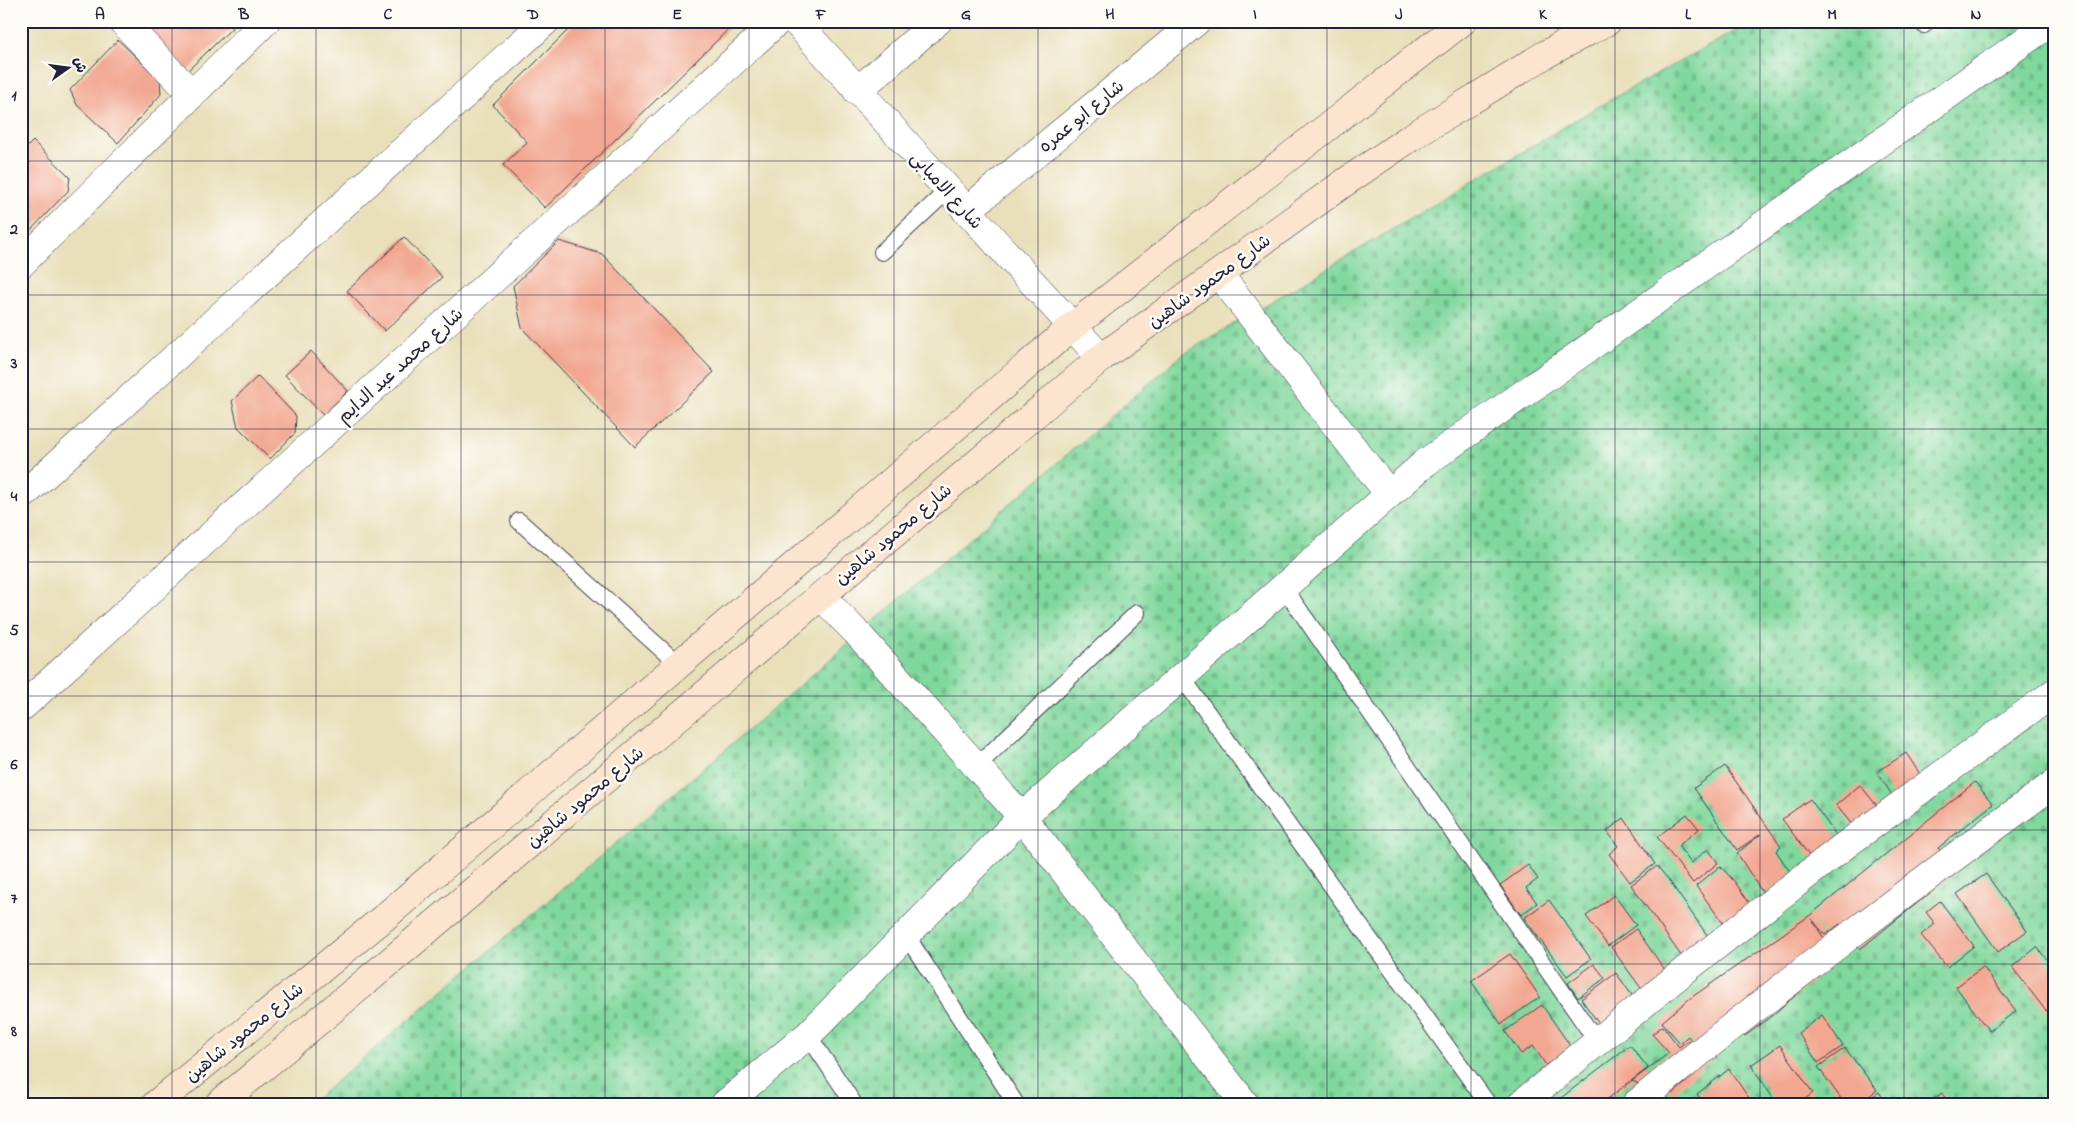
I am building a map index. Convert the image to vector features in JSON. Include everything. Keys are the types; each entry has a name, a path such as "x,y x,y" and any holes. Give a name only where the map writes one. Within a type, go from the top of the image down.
{"main road":[{"name":"شارع محمود شاهين","path":"156,1104 380,921 1073,326 1463,21"},
{"name":"شارع محمود شاهين","path":"219,1104 405,949 1101,358 1410,138 1546,54 1608,21"},
{"path":"380,921 405,949"}],"street":[{"path":"122,21 192,94"},
{"path":"21,497 546,21"},
{"name":"شارع محمد عبد الدايم","path":"21,708 778,21"},
{"name":"شارع الامبابى","path":"795,21 856,91 1101,358"},
{"path":"856,91 938,21"},
{"name":"شارع ابو عمره","path":"966,211 1197,21"},
{"path":"725,1104 808,1035 1022,817 1388,493 1425,463 2053,21"},
{"path":"21,264 192,94 259,24"},
{"path":"1218,274 1388,493"},
{"path":"821,596 856,632 1022,817 1245,1104"},
{"path":"1521,1104 1689,967 1844,846 2055,692"},
{"path":"1636,1104 1916,885 2055,783"}],"lane":[{"path":"882,252 947,191"},
{"path":"519,521 680,665"},
{"path":"1283,586 1597,1042"},
{"path":"976,766 1137,612"},
{"path":"1182,676 1488,1104"},
{"path":"906,935 1016,1104"},
{"path":"808,1035 854,1104"}],"green space":[{"path":"1754,21 2055,21 2055,1104 310,1104 731,745 1182,355 1594,109"}],"building":[{"path":"132,21 226,21 232,28 183,75"},
{"path":"577,21 737,21 545,208 503,165 527,142 493,105"},
{"path":"118,40 160,80 161,94 118,143 77,105 70,90"},
{"path":"33,141 70,177 68,191 25,236 21,232 21,153"},
{"path":"404,237 442,277 385,331 347,291"},
{"path":"559,241 602,254 714,372 635,447 522,328 513,286"},
{"path":"311,351 348,391 323,415 285,375"},
{"path":"258,376 296,416 295,433 270,459 238,427 232,401"},
{"path":"1906,753 1927,785 1898,804 1877,772"},
{"path":"1725,766 1781,846 1776,851 1793,876 1764,895 1737,853 1761,834 1737,850 1694,788"},
{"path":"1975,782 1993,804 1938,848 1956,872 1860,949 1840,924 1825,935 1811,918 1838,960 1764,1022 1745,1036 1743,1033 1708,1062 1688,1036 1680,1043 1662,1022 1689,999 1809,916"},
{"path":"1860,785 1882,812 1858,832 1836,805"},
{"path":"1810,799 1844,846 1817,866 1782,819"},
{"path":"1687,814 1699,829 1678,846 1691,863 1708,849 1718,863 1693,883 1657,837"},
{"path":"1624,818 1655,864 1630,882 1609,854 1618,846 1607,831"},
{"path":"1528,865 1538,879 1526,888 1537,903 1521,915 1500,885"},
{"path":"1657,866 1716,948 1689,967 1631,885"},
{"path":"1720,866 1735,882 1754,910 1728,930 1696,886"},
{"path":"1986,874 2027,931 1998,952 1957,894"},
{"path":"1614,895 1636,925 1608,946 1586,916"},
{"path":"1549,900 1591,959 1567,976 1524,918"},
{"path":"1940,901 1974,946 1947,967 1921,935 1935,924 1926,912"},
{"path":"1636,929 1670,977 1646,995 1611,947"},
{"path":"2037,947 2055,970 2055,1004 2046,1011 2012,967"},
{"path":"1510,954 1540,997 1501,1024 1471,981"},
{"path":"1594,964 1605,978 1578,998 1568,983"},
{"path":"1983,967 2016,1011 1989,1031 1956,987"},
{"path":"1616,973 1637,1002 1602,1028 1581,999"},
{"path":"1542,1005 1571,1047 1546,1065 1533,1046 1521,1054 1505,1031"},
{"path":"1822,1015 1843,1046 1818,1063 1798,1033"},
{"path":"1663,1026 1679,1047 1688,1040 1707,1063 1673,1094 1659,1080 1639,1084 1632,1081 1669,1053 1652,1034"},
{"path":"1630,1045 1648,1068 1601,1104 1553,1104"},
{"path":"1780,1045 1813,1093 1798,1104 1777,1104 1751,1065"},
{"path":"1845,1048 1877,1090 1859,1104 1845,1104 1818,1067"},
{"path":"1729,1069 1753,1104 1704,1104 1697,1094"},
{"path":"1879,1092 1887,1104 1862,1104"},
{"path":"1942,1093 1949,1104 1927,1104"},
{"path":"1610,1098 1614,1104 1603,1104"}]}
